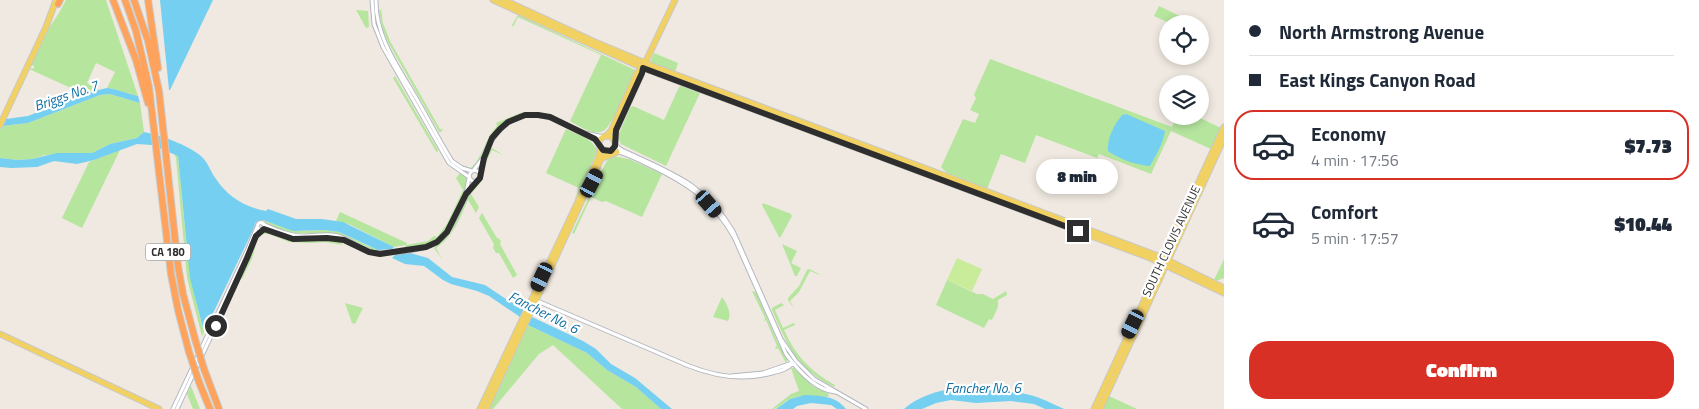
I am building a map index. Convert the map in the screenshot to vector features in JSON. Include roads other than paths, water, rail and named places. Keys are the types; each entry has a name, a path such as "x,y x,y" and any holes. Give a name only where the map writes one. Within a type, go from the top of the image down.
{"highway":[{"path":"113,0 138,67 155,130"},
{"name":"CA 180","path":"125,0 136,31 146,70 155,130 171,274 178,310 189,352 210,409"},
{"name":"CA 180","path":"134,0 148,41 159,91 178,266 195,339 219,409"},
{"path":"148,0 159,69 159,91"}],"main road":[{"path":"493,0 559,31 711,93 824,135 830,135 894,157 1105,236 1224,288"},
{"path":"504,0 644,66 738,98 1078,231 1165,262 1224,293"},
{"path":"534,299 588,190 602,157 614,148 616,130 675,0"},
{"path":"0,125 58,1"},
{"path":"559,31 568,32 590,43 595,42"},
{"path":"486,409 599,155 600,140 611,131 637,73 644,66"},
{"path":"711,93 716,92 732,98 738,98"},
{"name":"SOUTH CLOVIS AVENUE","path":"1098,407 1136,332 1224,127"},
{"path":"605,136 612,138 615,142"},
{"name":"SOUTH CLOVIS AVENUE","path":"1098,407 1104,387 1137,315 1165,262 1224,138"},
{"path":"600,146 604,151 612,151"},
{"path":"1078,231 1081,230 1103,238 1105,236"},
{"path":"1144,301 1145,304 1142,311 1144,313"},
{"path":"1136,332 1134,328 1137,315"},
{"path":"480,409 526,317"},
{"path":"0,334 159,409"},
{"path":"503,372 511,349 510,346"},
{"path":"1114,378 1120,354"}],"street":[{"path":"372,0 373,19 380,43 444,151 456,164 480,174"},
{"path":"376,0 377,17 384,41 452,166 476,182"},
{"path":"466,194 480,178 484,158 492,138 500,129 513,120 525,115 550,117 585,133 596,140 600,146"},
{"path":"585,133 605,136"},
{"path":"615,142 620,148 690,183 717,207 733,231 781,339 794,362"},
{"path":"612,151 634,158 683,182 700,194 718,214 734,237 777,336 794,362 814,379 866,409"},
{"path":"173,409 260,223 292,235 327,234 339,236 369,252 380,254 426,247 440,240 450,228 466,194 472,171 484,158"},
{"path":"177,409 263,224"},
{"path":"257,227 293,239 327,238 344,240"},
{"path":"534,299 710,374 742,378 762,376 790,366 794,362"}],"water":[{"path":"160,0 213,0 170,90 169,90"},
{"path":"107,88 138,96 140,103 110,94 100,95 28,123 2,126 6,119 28,116 86,93"},
{"path":"1126,114 1165,131 1161,145 1150,166 1128,161 1108,151 1114,127 1122,115"},
{"path":"144,132 174,141 201,156 226,191 244,204 266,211 268,209 296,219 322,219 343,222 394,247 392,249 378,250 339,232 324,230 293,231 263,220 256,222 204,332 190,278 178,156 152,145 137,144 94,160 77,164 54,161 37,167 0,167 0,158 18,160 57,153 92,153 110,144 137,138"},
{"path":"410,253 428,258 452,277 485,285 524,309 520,317 489,296 451,284 424,266 405,264 392,258 395,255"},
{"path":"532,317 596,349 611,364 635,378 672,409 661,409 636,387 607,370 587,353 528,325"},
{"path":"955,389 1021,393 1039,398 1064,409 1045,409 1034,404 1011,401 976,403 951,400 936,403 922,409 904,409 928,395"},
{"path":"805,395 822,396 832,399 842,404 846,409 837,409 831,405 811,403 797,406 793,409 776,409 790,399"}],"water label":[{"name":"Briggs No. 7","path":"66,95"},
{"name":"Fancher No. 6","path":"544,312"},
{"name":"Fancher No. 6","path":"983,387"}]}
